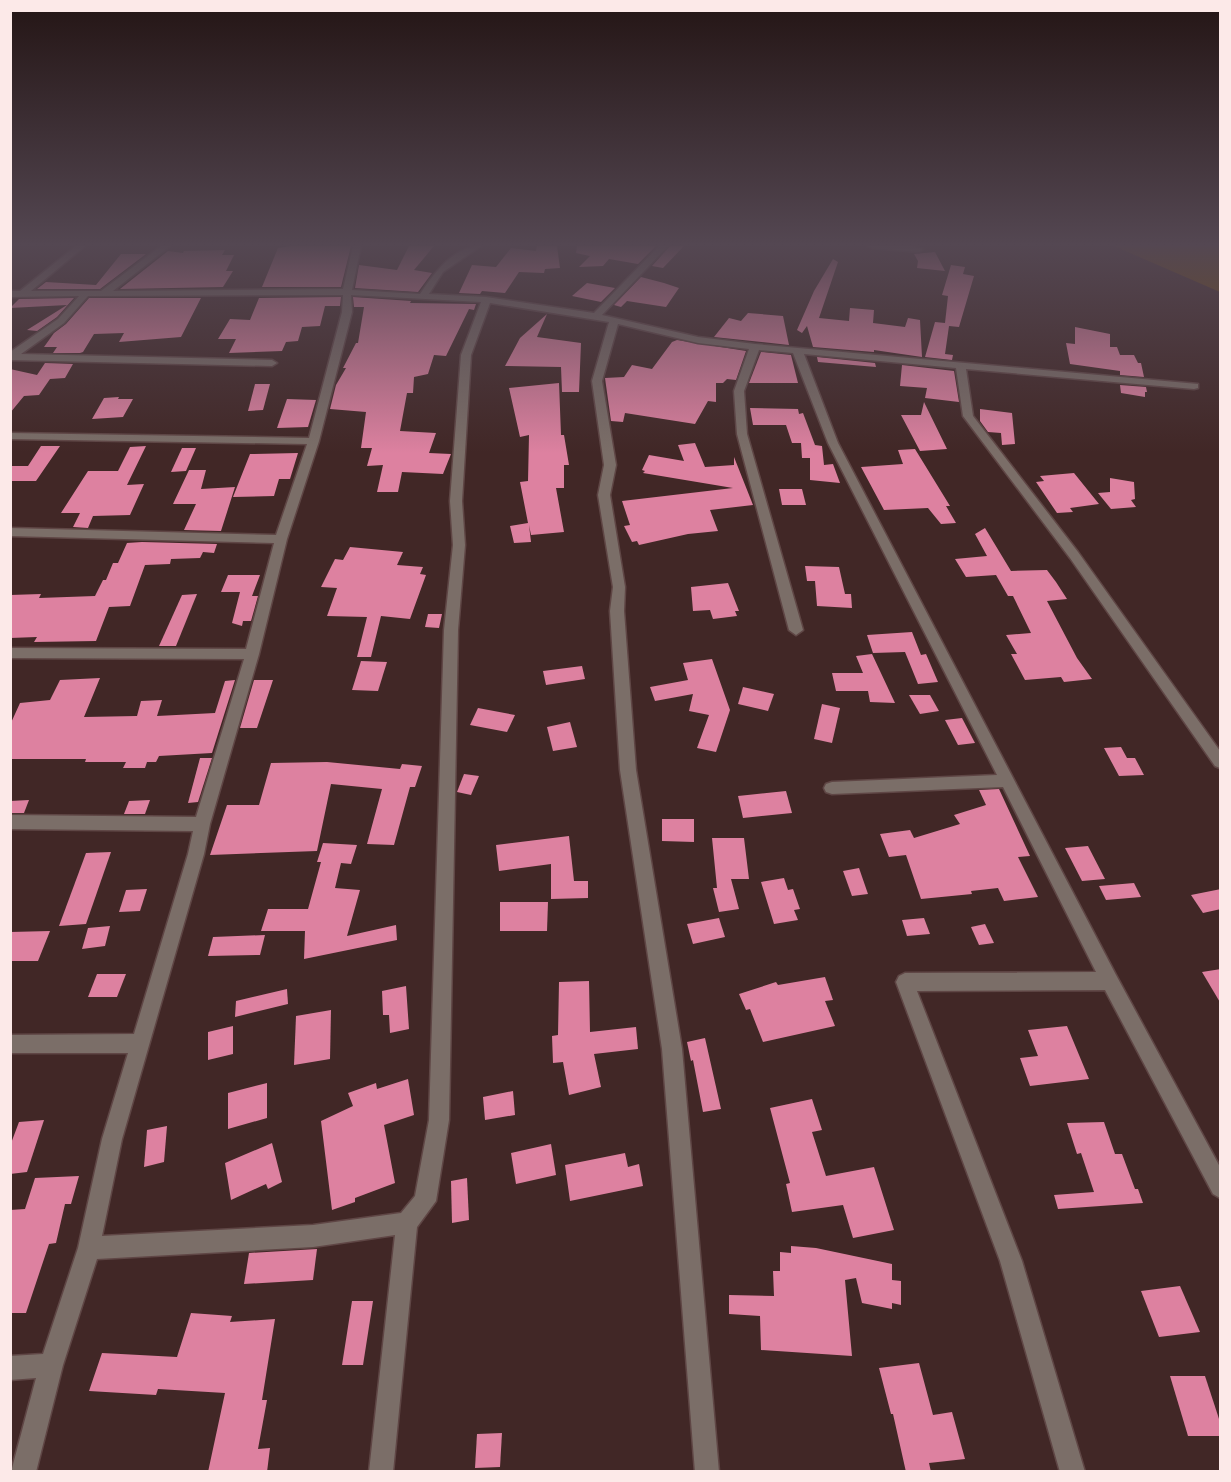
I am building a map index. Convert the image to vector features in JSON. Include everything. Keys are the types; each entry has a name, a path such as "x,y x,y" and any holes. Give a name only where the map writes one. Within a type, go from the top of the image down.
{"street":[{"path":"11,357 68,315"},
{"path":"23,1472 51,1365 89,1248 112,1139 196,854 202,824 252,654 281,539 314,441 345,315"},
{"path":"381,1472 407,1223 425,1201 439,1120 451,630 459,546 456,501 466,355 481,315"},
{"path":"590,315 698,340 755,347 1194,386"},
{"path":"614,320 597,381 610,465 603,495 619,587 618,620 628,770 672,1049 707,1472"},
{"path":"755,347 739,391 742,434 796,630"},
{"path":"797,350 832,443 1110,981 1221,1186"},
{"path":"11,357 272,363"},
{"path":"961,366 969,416 1074,555 1221,762"},
{"path":"10,436 314,441"},
{"path":"10,532 281,539"},
{"path":"10,653 252,654"},
{"path":"832,788 1008,781"},
{"path":"10,822 202,824"},
{"path":"1073,1472 1011,1261 905,982 1110,981"},
{"path":"10,1044 141,1043"},
{"path":"89,1248 313,1236 407,1223"},
{"path":"10,1368 51,1365"}],"building":[{"path":"51,315 59,315 37,331 27,330"},
{"path":"74,315 192,315 181,337 119,342 124,333 94,334 83,352 80,353 53,353 57,347 44,347 54,333"},
{"path":"252,315 323,315 320,326 302,327 298,341 286,342 282,351 229,353 236,339 218,339 230,319 250,320"},
{"path":"363,315 466,315 446,356 434,355 428,374 414,377 413,393 407,393 400,431 436,433 429,453 451,454 443,474 402,472 398,492 377,492 383,465 367,466 372,448 361,448 366,412 330,409 336,385 346,368 343,368 358,343"},
{"path":"546,315 537,337 581,343 579,392 562,392 561,367 505,366 520,338"},
{"path":"746,315 783,316 789,345 714,337 729,318 741,321"},
{"path":"803,315 820,315 819,318 849,321 849,315 874,315 873,323 905,327 908,318 920,320 922,357 874,350 874,352 813,347 807,326 802,333 797,330"},
{"path":"946,315 962,315 959,327 949,326 945,354 953,355 952,360 925,357 935,322 945,323"},
{"path":"1075,327 1110,334 1110,347 1117,347 1120,355 1134,355 1138,363 1141,363 1144,377 1120,375 1120,371 1070,364 1066,343 1075,344"},
{"path":"677,340 746,351 736,380 727,379 723,383 716,383 716,402 708,401 695,424 625,413 623,422 611,421 605,378 624,377 632,365 652,369 672,342"},
{"path":"761,352 791,355 798,383 749,383"},
{"path":"817,357 875,363 876,367 818,362"},
{"path":"45,363 73,364 65,378 50,379 39,395 24,396 10,413 10,369 37,375"},
{"path":"902,365 954,371 959,402 925,398 927,388 900,386"},
{"path":"559,383 561,435 564,435 569,465 564,465 564,488 556,488 564,532 531,535 529,525 531,542 514,543 510,526 528,523 520,482 528,481 529,435 520,437 509,388"},
{"path":"255,384 270,384 263,410 248,411"},
{"path":"1120,385 1146,387 1147,392 1145,392 1145,397 1121,393"},
{"path":"104,398 133,399 123,417 92,419"},
{"path":"287,399 316,400 308,427 277,428"},
{"path":"924,402 947,449 920,451 901,415 921,415"},
{"path":"750,408 798,409 799,414 803,413 815,445 822,446 824,465 833,464 840,483 810,480 810,458 802,458 801,443 792,443 786,425 753,425"},
{"path":"980,409 1012,413 1015,444 1002,445 1001,433 988,432 980,421"},
{"path":"695,443 705,467 734,465 734,457 753,505 710,510 718,531 688,534 639,545 637,541 632,542 624,526 630,525 622,501 733,488 643,473 645,471 642,470 649,455 684,461 678,445"},
{"path":"41,446 60,446 36,481 10,481 10,466 28,466"},
{"path":"146,446 127,485 144,484 130,515 93,516 88,528 73,527 80,513 61,513 88,471 118,471 130,447"},
{"path":"182,448 196,448 186,471 171,472"},
{"path":"915,449 950,506 946,506 956,523 941,524 928,508 884,510 861,467 903,464 898,450"},
{"path":"298,453 290,479 279,479 274,496 233,497 250,454"},
{"path":"189,470 206,470 201,489 235,487 221,531 184,530 196,504 173,504"},
{"path":"1074,473 1099,504 1070,508 1073,512 1057,513 1036,482 1044,481 1040,476"},
{"path":"1110,478 1134,482 1135,499 1131,500 1136,507 1111,509 1098,493 1110,492"},
{"path":"779,489 802,489 806,505 782,505"},
{"path":"985,528 1011,571 1047,570 1056,582 1067,599 1047,601 1077,658 1092,679 1064,682 1061,677 1025,680 1011,654 1017,654 1006,635 1031,633 1013,596 1008,596 996,575 966,577 955,559 987,556 975,534"},
{"path":"127,543 217,544 214,553 203,552 200,558 171,559 170,564 145,565 130,606 109,607 96,641 34,642 37,637 10,638 10,595 41,594 39,598 95,596 103,580 106,580 113,563 118,563"},
{"path":"350,547 403,552 397,565 423,567 420,574 426,575 410,619 381,616 371,657 357,657 367,617 327,616 337,588 321,587 335,559 343,560"},
{"path":"805,566 839,567 845,594 851,594 852,608 817,606 815,581 807,581"},
{"path":"228,575 260,575 252,596 258,596 251,621 243,621 242,626 232,623 240,592 221,592"},
{"path":"728,583 739,611 735,611 737,616 713,619 710,610 693,611 691,587"},
{"path":"197,594 176,646 159,646 182,595"},
{"path":"428,614 442,614 439,628 425,627"},
{"path":"912,632 921,655 926,654 938,682 918,684 905,652 873,653 867,635"},
{"path":"872,654 895,703 870,702 868,691 836,691 832,673 863,673 856,656"},
{"path":"712,659 730,710 716,752 697,748 709,715 689,711 693,694 655,701 650,687 688,680 683,663"},
{"path":"361,661 387,662 378,691 352,690"},
{"path":"582,666 585,679 546,685 543,671"},
{"path":"100,678 84,717 137,716 141,701 162,700 157,716 215,713 225,681 235,680 212,753 159,756 156,762 147,762 145,768 123,768 126,762 85,762 86,759 10,759 10,725 20,703 50,700 60,680"},
{"path":"254,680 273,680 257,728 240,728"},
{"path":"743,687 774,694 768,711 738,704"},
{"path":"909,695 930,695 939,711 920,714"},
{"path":"822,704 840,708 832,743 814,739"},
{"path":"478,708 515,715 507,732 470,725"},
{"path":"962,718 975,743 958,745 945,720"},
{"path":"570,722 577,747 553,751 547,727"},
{"path":"1121,747 1127,758 1135,758 1144,775 1119,776 1104,748"},
{"path":"200,758 212,758 198,802 188,803"},
{"path":"327,762 400,769 402,764 422,766 415,787 410,787 394,845 367,844 382,789 331,784 317,851 210,855 227,805 259,805 271,763"},
{"path":"464,774 479,776 471,795 457,792"},
{"path":"999,789 1030,856 1018,857 1038,897 1004,901 998,888 971,891 972,894 921,899 906,855 889,857 880,834 910,830 914,838 960,824 954,815 986,805 979,790"},
{"path":"786,791 792,813 743,818 738,796"},
{"path":"29,800 24,813 10,813 10,801"},
{"path":"150,800 145,814 124,814 129,801"},
{"path":"662,819 694,819 694,842 662,841"},
{"path":"569,836 574,881 588,881 588,898 551,899 551,864 499,871 496,845"},
{"path":"712,838 744,838 749,879 731,879 739,909 719,912 713,888 717,888"},
{"path":"323,843 357,845 351,864 341,863 335,888 360,890 347,936 396,925 397,940 304,959 305,931 261,931 268,909 308,909 321,862 317,862"},
{"path":"1088,846 1105,879 1082,881 1065,848"},
{"path":"111,852 86,924 59,926 86,853"},
{"path":"859,868 868,894 852,896 843,871"},
{"path":"784,878 788,890 793,889 800,909 794,910 798,920 774,924 761,882"},
{"path":"1134,883 1141,897 1106,900 1099,886"},
{"path":"147,889 140,911 119,912 126,890"},
{"path":"1221,889 1221,909 1203,913 1191,895"},
{"path":"500,902 548,902 547,931 500,931"},
{"path":"719,918 725,937 693,944 687,924"},
{"path":"924,918 930,934 907,936 902,920"},
{"path":"985,924 994,943 979,945 971,927"},
{"path":"110,926 105,946 82,949 88,928"},
{"path":"50,931 38,961 10,961 10,932"},
{"path":"265,935 260,955 208,956 213,937"},
{"path":"1221,969 1221,1004 1202,972"},
{"path":"97,974 126,974 117,997 88,997"},
{"path":"825,977 833,1000 825,1001 835,1026 763,1042 750,1009 746,1010 739,994 776,982 778,985"},
{"path":"589,981 590,1032 636,1027 638,1049 594,1054 601,1087 569,1095 563,1062 553,1063 552,1036 558,1035 559,982"},
{"path":"406,986 409,1029 390,1033 389,1015 383,1015 382,991"},
{"path":"287,989 288,1004 235,1017 236,1001"},
{"path":"331,1010 330,1059 294,1065 296,1016"},
{"path":"233,1026 233,1054 208,1060 208,1032"},
{"path":"1067,1026 1089,1079 1030,1086 1020,1058 1038,1056 1028,1030"},
{"path":"705,1038 721,1109 703,1112 693,1060 691,1061 687,1042"},
{"path":"408,1079 414,1115 384,1125 395,1183 355,1198 355,1202 332,1210 321,1121 353,1106 348,1093 376,1083 377,1089"},
{"path":"267,1083 267,1118 228,1129 228,1093"},
{"path":"513,1091 515,1115 485,1120 483,1097"},
{"path":"812,1099 822,1130 812,1132 826,1176 874,1167 894,1230 853,1238 843,1205 792,1212 786,1184 790,1183 770,1108"},
{"path":"44,1120 27,1172 10,1174 10,1146 19,1122"},
{"path":"1104,1122 1115,1154 1122,1154 1135,1189 1138,1189 1143,1203 1058,1209 1054,1195 1094,1192 1081,1153 1077,1154 1067,1123"},
{"path":"167,1126 164,1162 144,1167 147,1130"},
{"path":"272,1143 282,1182 268,1189 266,1184 231,1200 225,1163"},
{"path":"551,1144 556,1175 516,1184 511,1153"},
{"path":"625,1153 628,1167 639,1164 643,1186 570,1201 565,1165"},
{"path":"79,1176 71,1204 65,1204 56,1243 49,1244 26,1313 10,1313 10,1210 25,1209 35,1178"},
{"path":"467,1178 469,1220 452,1223 451,1181"},
{"path":"791,1246 816,1248 892,1264 892,1280 901,1281 901,1305 892,1303 892,1309 862,1303 856,1278 845,1280 852,1356 761,1350 760,1316 729,1314 729,1295 774,1296 773,1271 780,1271 780,1252 791,1253"},
{"path":"317,1249 313,1280 244,1284 249,1253"},
{"path":"1180,1286 1200,1332 1159,1337 1141,1291"},
{"path":"352,1301 373,1301 363,1365 342,1365"},
{"path":"191,1313 232,1316 230,1322 275,1319 262,1400 267,1400 258,1449 270,1448 267,1472 208,1472 225,1393 158,1389 156,1395 89,1391 102,1353 177,1357"},
{"path":"919,1363 933,1415 952,1412 965,1459 929,1463 931,1472 906,1472 893,1414 891,1414 879,1368"},
{"path":"1170,1376 1205,1376 1221,1425 1221,1436 1188,1436"},
{"path":"502,1433 500,1467 475,1468 477,1434"}]}
